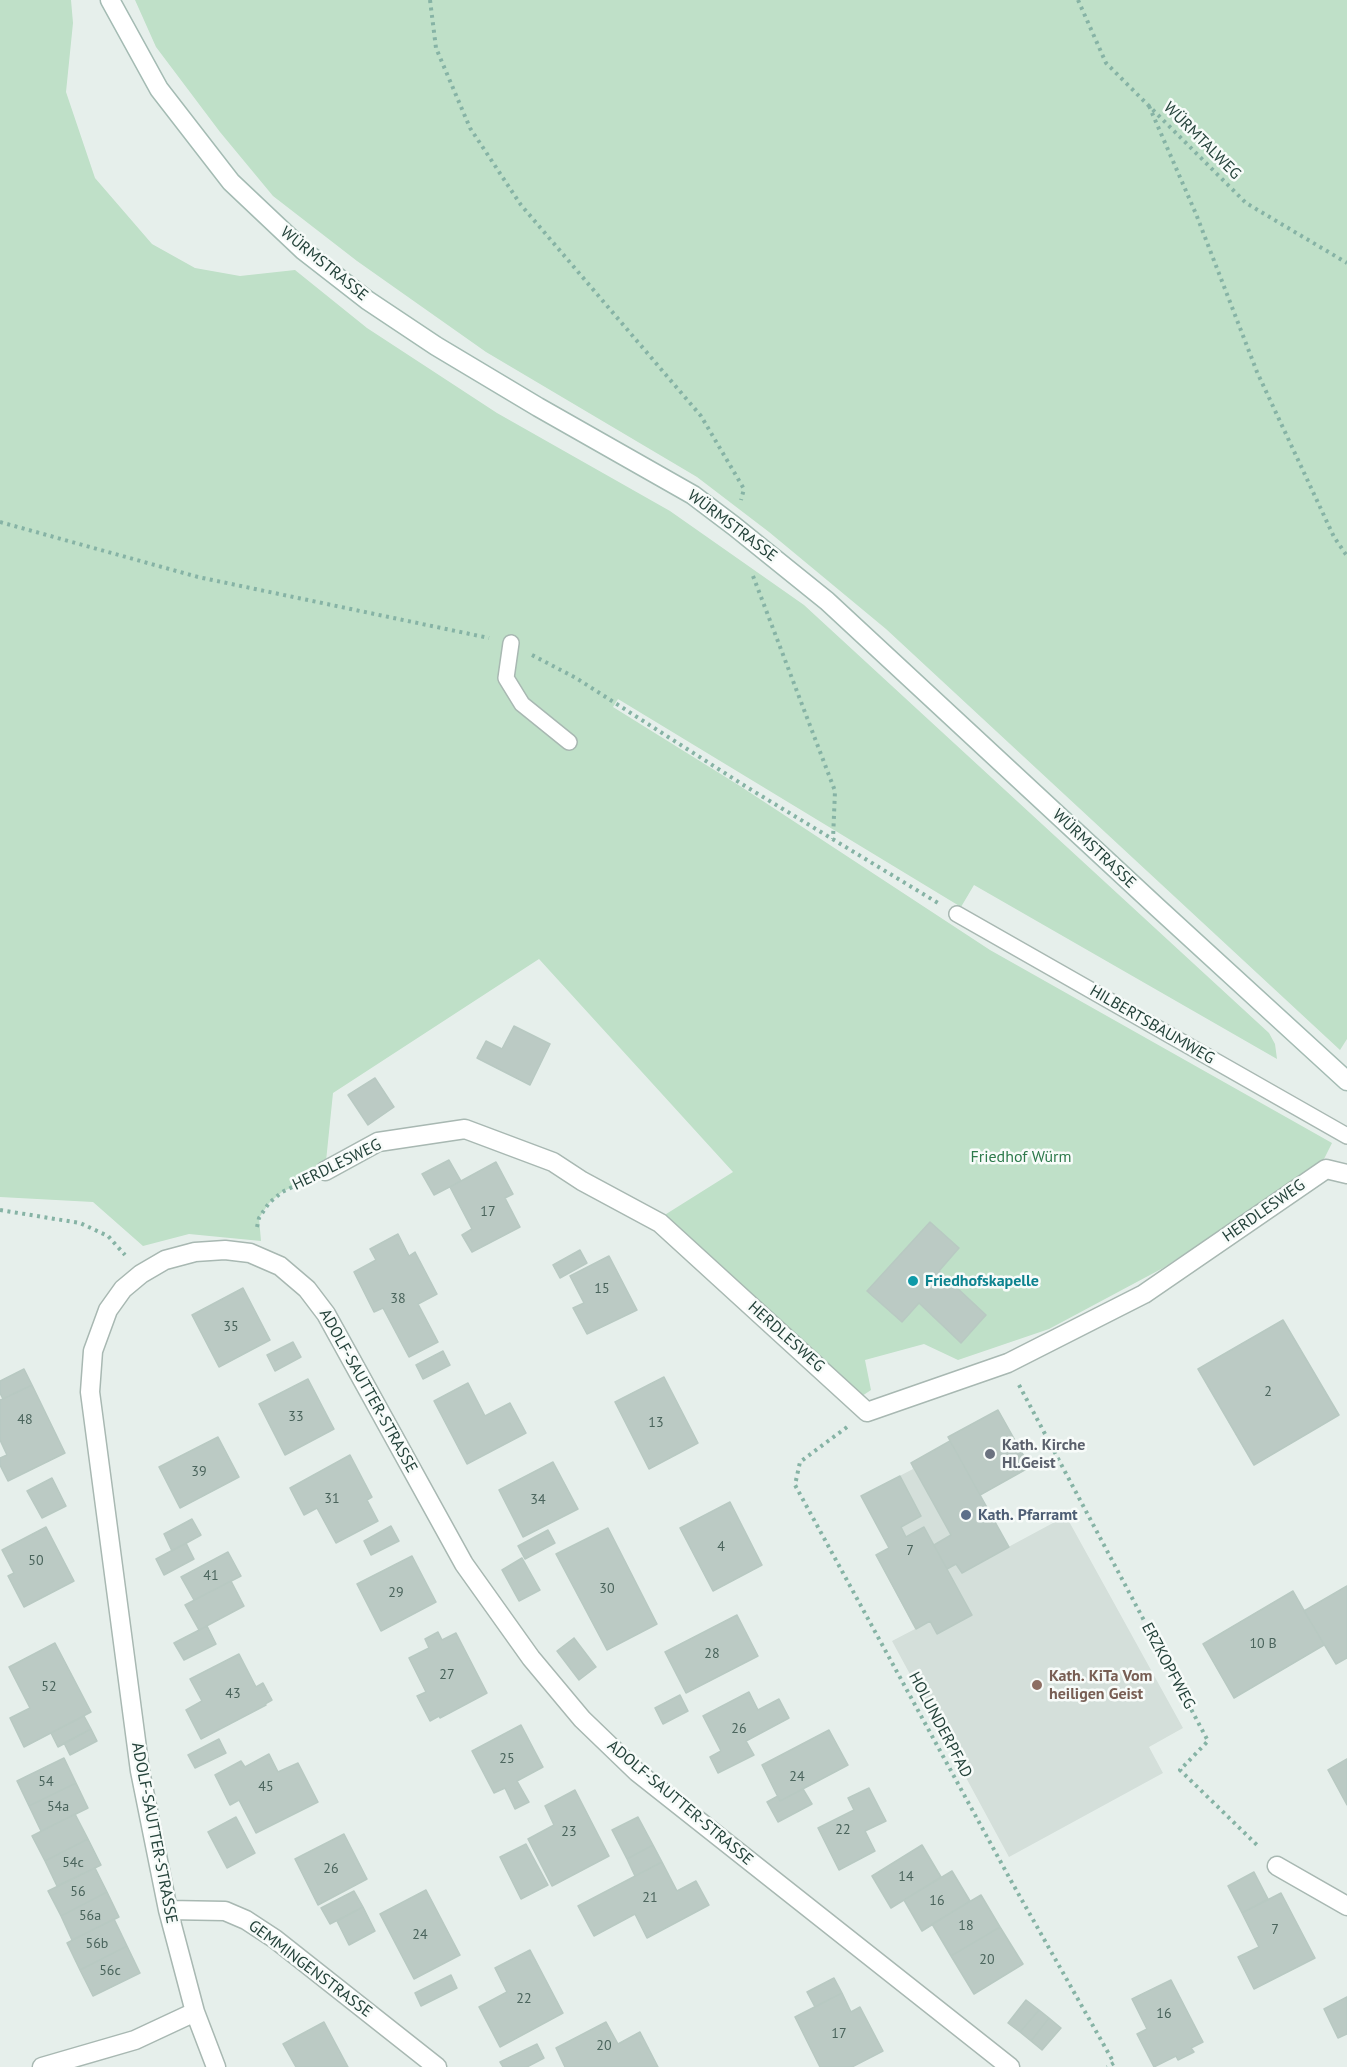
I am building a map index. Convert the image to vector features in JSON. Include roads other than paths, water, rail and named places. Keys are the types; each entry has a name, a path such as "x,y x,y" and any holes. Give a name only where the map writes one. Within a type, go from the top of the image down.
{"street":[{"name":"WÜRMSTRASSE","path":"110,0 159,89 231,182 304,251 367,300 436,346 537,407 693,495 734,526 827,601 1158,909 1347,1081"},
{"name":"HERDLESWEG","path":"325,1171 378,1142 465,1129 553,1162 582,1181 660,1223 867,1412 1008,1363 1144,1294 1326,1169 1347,1174"},
{"name":"ADOLF-SAUTTER-STRASSE","path":"216,2067 195,2012 168,1910 140,1771 90,1392 93,1351 108,1310 123,1289 141,1274 165,1260 195,1252 225,1250 250,1252 280,1266 307,1289 326,1314 464,1563 531,1658 582,1719 637,1772 1010,2067"},
{"path":"1277,1866 1347,1906"},
{"name":"GEMMINGENSTRASSE","path":"168,1910 225,1911 246,1920 275,1939 437,2067"},
{"path":"42,2067 135,2040 195,2012"}],"lane":[{"path":"511,643 506,678 522,704 569,742"},
{"name":"HILBERTSBAUMWEG","path":"957,914 1347,1136"}],"place":[{"name":"Friedhofskapelle","path":"913,1281"},
{"name":"Kath. Kirche Hl.Geist","path":"990,1454"},
{"name":"Kath. Pfarramt","path":"966,1515"},
{"name":"Kath. KiTa Vom heiligen Geist","path":"1037,1685"}],"park label":[{"name":"Friedhof Würm","path":"1021,1157"}]}
